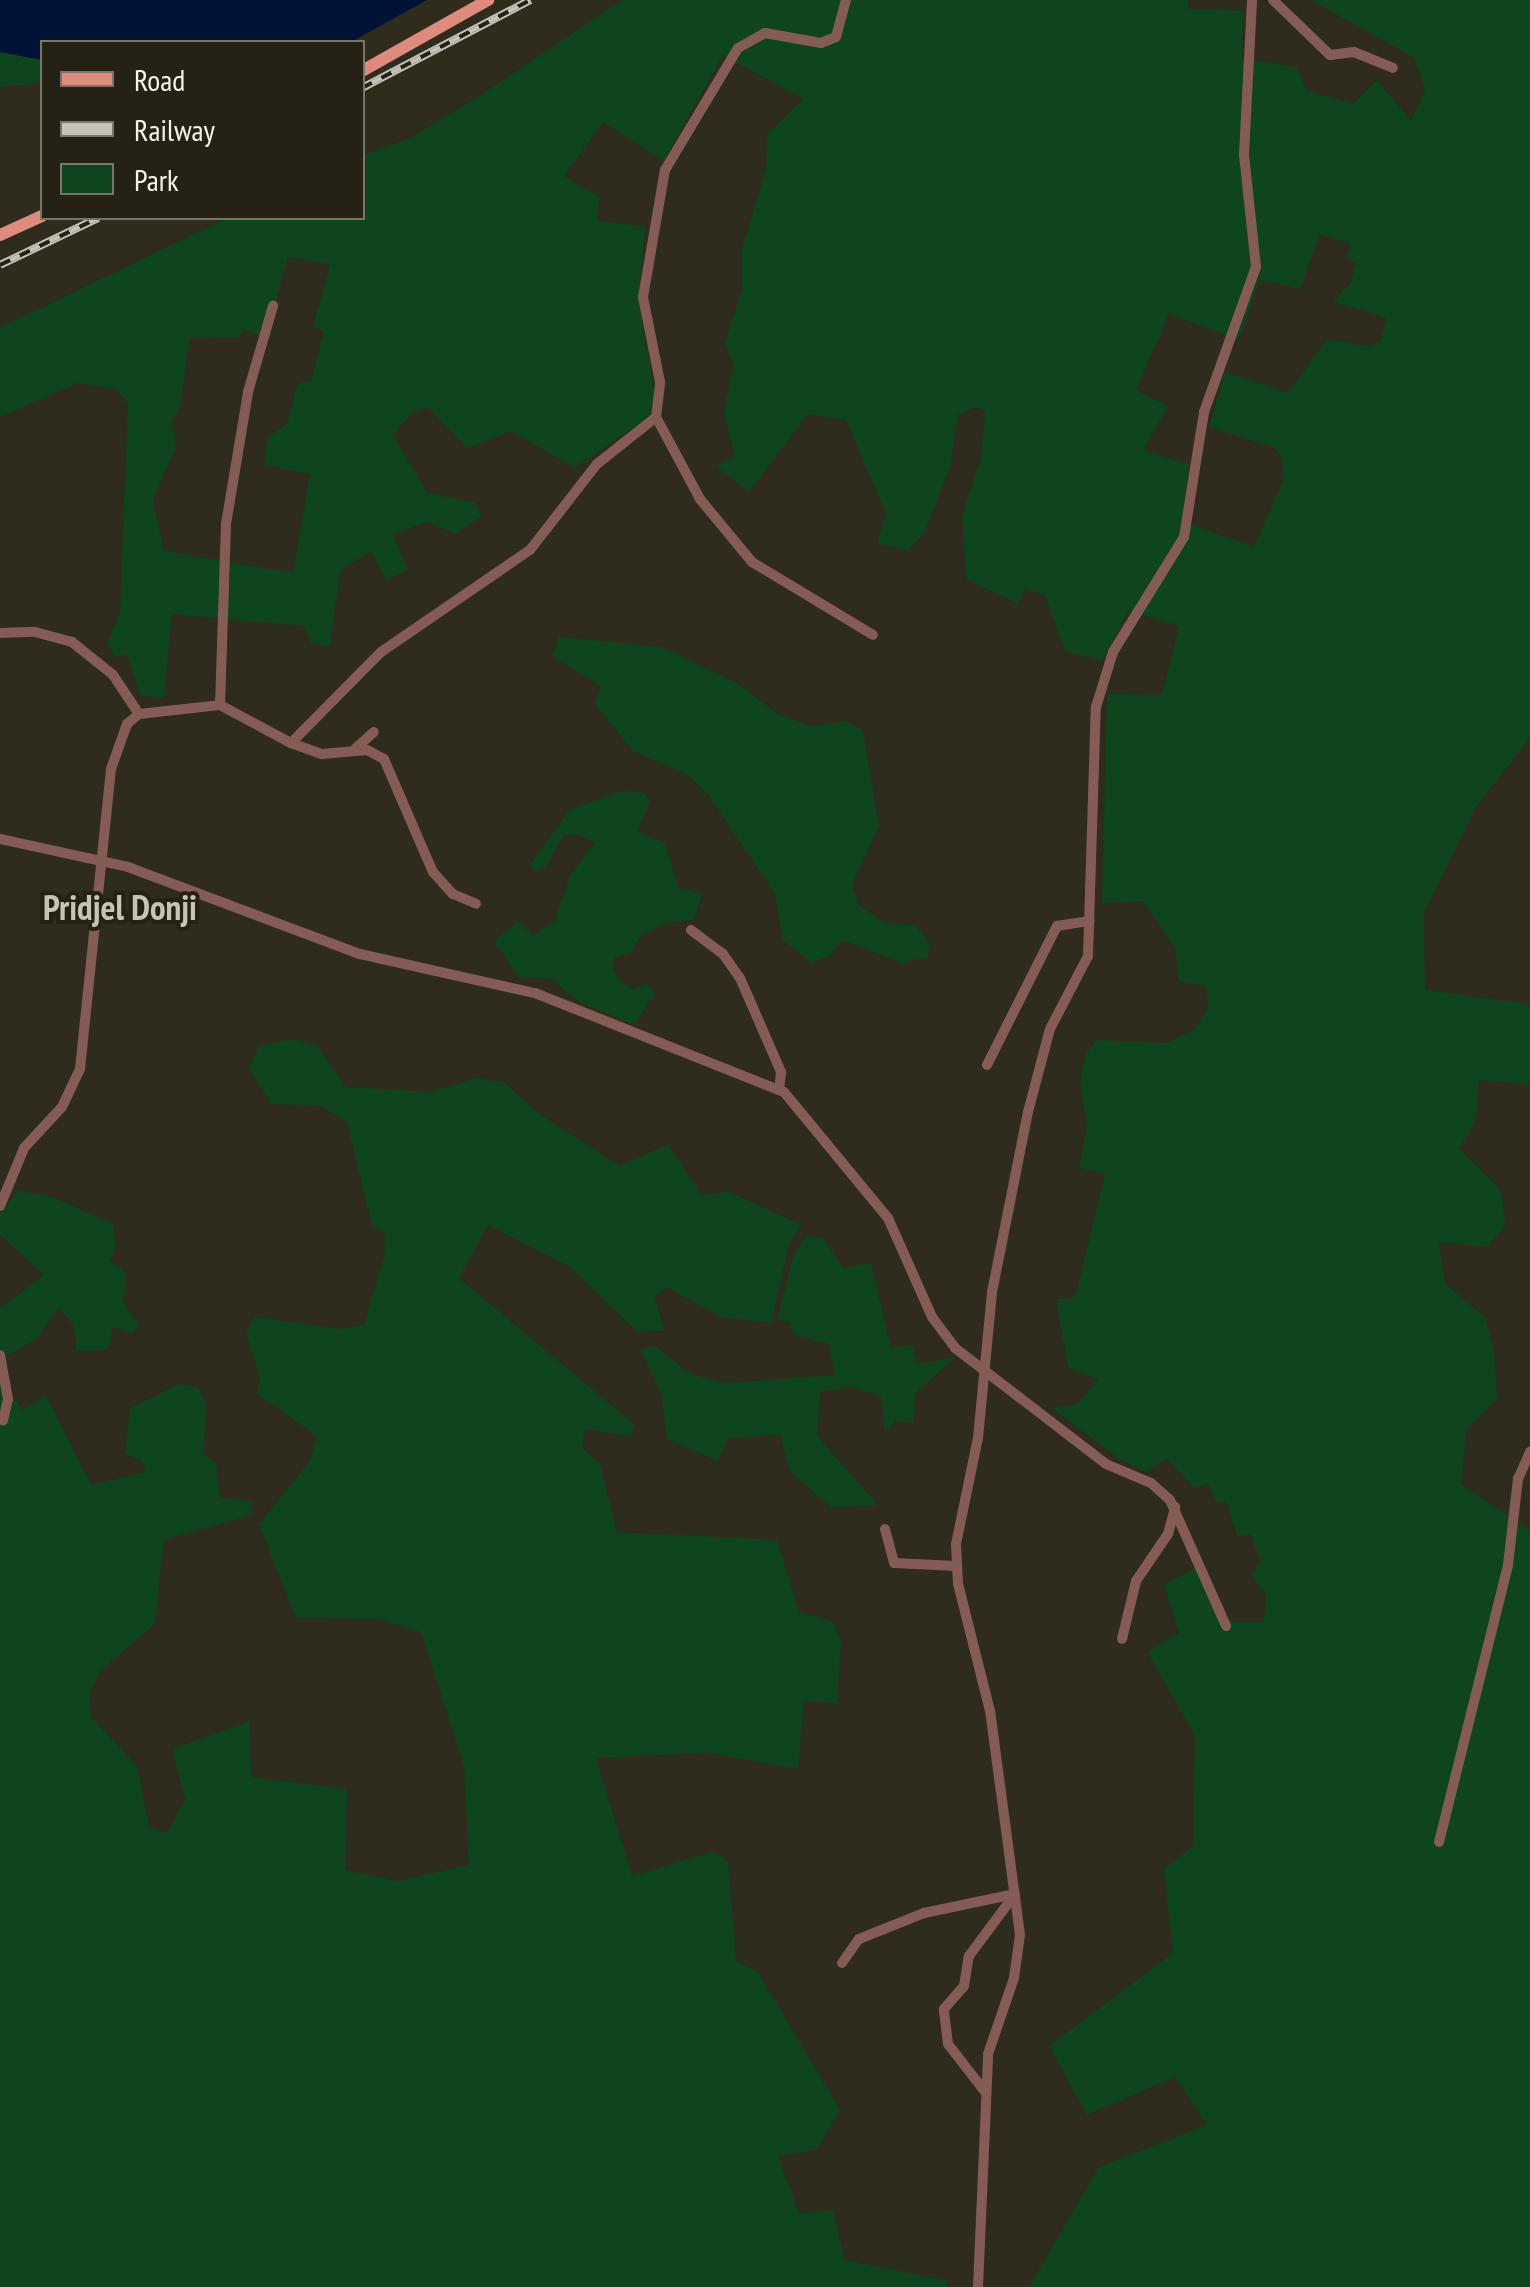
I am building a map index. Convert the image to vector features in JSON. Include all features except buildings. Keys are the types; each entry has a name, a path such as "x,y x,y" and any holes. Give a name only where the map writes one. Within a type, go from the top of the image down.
{"main road":[{"path":"365,69 488,0"},
{"path":"0,235 40,217"}],"street":[{"path":"846,0 836,37 821,43 765,34 738,48 665,170 644,297 660,382 656,418 700,498 752,562 873,635"},
{"path":"978,2287 992,2034 1018,1957 1015,1894 990,1711 956,1566 982,1373 1042,1052 1081,973 1090,922 1096,706 1113,652 1184,536 1204,412 1256,266 1244,154 1252,0"},
{"path":"1273,0 1330,55 1354,52 1393,68"},
{"path":"220,705 228,510 248,392 273,306"},
{"path":"291,743 381,652 530,550 575,488 656,418"},
{"path":"0,634 36,632 72,642 113,675 139,714"},
{"path":"0,1206 24,1148 62,1107 80,1069 106,862 111,770 127,724 139,714 220,705 291,743 322,754 356,748 374,732"},
{"path":"356,748 390,767 439,881 476,904"},
{"path":"0,838 106,862 335,947 550,998 672,1053 780,1090 863,1182 903,1246 941,1333 982,1373 1106,1464 1151,1482 1175,1507 1226,1626"},
{"path":"987,1065 1057,926 1090,922"},
{"path":"690,930 723,954 740,978 781,1072 780,1090"},
{"path":"0,1355 8,1399 3,1420"},
{"path":"1439,1842 1508,1566 1518,1479 1530,1452"},
{"path":"1122,1639 1136,1581 1168,1534 1175,1507"},
{"path":"885,1529 894,1563 956,1566"},
{"path":"842,1963 859,1939 924,1913 1015,1894"},
{"path":"986,2093 948,2044 944,2009 964,1986 969,1956 1015,1894"}],"green space":[{"path":"622,0 1187,0 1189,9 1243,11 1242,58 1297,68 1307,91 1353,104 1377,80 1411,121 1425,90 1414,58 1311,0 1530,0 1530,738 1475,808 1424,913 1425,990 1530,1004 1530,1085 1479,1080 1476,1120 1459,1149 1500,1189 1506,1225 1487,1247 1439,1242 1445,1284 1485,1317 1494,1350 1497,1399 1467,1429 1461,1485 1530,1530 1530,2287 1029,2287 1099,2167 1207,2125 1175,2077 1087,2115 1049,2046 1173,1953 1164,1869 1193,1846 1195,1736 1147,1652 1179,1633 1164,1584 1202,1565 1228,1622 1264,1622 1266,1595 1250,1574 1261,1562 1250,1534 1237,1536 1226,1501 1217,1503 1208,1484 1194,1488 1167,1459 1145,1472 1119,1459 1052,1408 1077,1404 1098,1380 1068,1367 1056,1299 1073,1298 1077,1290 1105,1174 1079,1168 1087,1126 1080,1079 1086,1055 1096,1040 1166,1043 1194,1030 1208,1008 1206,987 1179,981 1175,948 1143,901 1102,903 1107,694 1162,695 1179,626 1129,611 1102,661 1065,651 1045,595 1024,589 1018,604 966,579 962,516 981,459 985,411 976,407 958,415 950,468 925,532 908,550 877,544 886,514 846,420 808,414 749,492 715,466 735,457 724,413 733,366 725,343 742,288 742,249 766,168 767,134 803,99 723,55 664,161 603,122 564,176 599,197 597,220 646,227 638,300 655,394 649,417 575,468 511,431 467,449 428,407 412,413 393,435 427,493 474,502 482,516 456,534 427,522 393,534 408,570 386,580 371,551 340,571 330,647 311,643 304,626 172,614 164,698 141,696 127,654 116,657 107,644 120,612 128,403 115,389 78,383 0,417 0,328 223,220 365,220 365,154 408,139","holes":["1320,234 1351,244 1346,258 1356,263 1351,282 1333,302 1387,318 1381,340 1371,347 1327,339 1288,393 1225,372 1209,427 1274,448 1282,458 1284,479 1254,547 1183,522 1189,464 1143,451 1168,406 1136,390 1169,314 1239,340 1260,280 1300,289","288,257 330,264 313,327 324,331 311,381 298,383 287,424 268,437 264,465 310,474 293,573 164,551 153,500 176,446 171,423 180,407 190,337 240,338 243,330 266,336"]},
{"path":"0,52 40,60 40,83 0,87"},
{"path":"559,637 662,647 737,683 778,714 811,726 847,721 863,730 879,826 852,885 858,905 885,923 915,925 930,943 928,957 902,963 842,940 829,956 811,963 783,940 775,894 708,794 686,774 633,751 594,703 602,687 552,656"},
{"path":"622,791 643,792 650,801 638,831 665,843 678,888 702,894 694,919 660,925 640,937 630,953 614,958 613,970 622,983 632,989 649,984 655,993 634,1025 578,1001 551,979 519,977 494,941 517,921 533,935 555,921 571,874 595,843 577,834 563,836 546,868 534,872 530,865 570,809"},
{"path":"293,1039 316,1045 346,1087 430,1092 476,1078 504,1082 539,1114 620,1166 668,1144 702,1196 727,1191 802,1225 790,1242 771,1323 721,1317 666,1287 655,1297 664,1331 637,1332 570,1267 488,1225 459,1278 634,1424 631,1437 585,1429 582,1447 600,1464 617,1532 777,1540 799,1612 833,1622 841,1641 837,1703 804,1701 798,1769 709,1753 596,1758 632,1876 713,1852 728,1861 736,1961 758,1972 840,2110 817,2150 778,2156 799,2213 833,2210 845,2260 948,2281 947,2287 0,2287 0,1382 23,1410 46,1395 91,1485 146,1472 142,1461 125,1454 130,1408 179,1384 198,1387 206,1403 204,1455 216,1463 220,1498 252,1501 252,1515 164,1540 155,1624 100,1671 90,1692 91,1717 137,1766 149,1827 167,1833 185,1799 172,1749 250,1721 251,1777 347,1789 346,1870 397,1881 469,1865 464,1766 421,1632 378,1619 296,1618 259,1524 309,1462 317,1436 256,1393 260,1378 246,1332 255,1317 340,1329 364,1325 384,1257 385,1233 372,1226 347,1122 321,1106 271,1104 249,1068 259,1046"},
{"path":"18,1190 55,1198 113,1224 116,1245 110,1260 127,1274 123,1301 139,1327 132,1333 113,1327 108,1350 76,1351 74,1326 59,1307 36,1339 0,1360 0,1308 44,1275 0,1235 0,1214"},
{"path":"807,1235 823,1238 843,1268 871,1263 891,1348 912,1345 917,1364 956,1357 915,1394 914,1423 895,1421 885,1432 881,1396 851,1387 820,1392 817,1436 879,1506 831,1507 790,1472 780,1435 728,1438 718,1461 667,1439 661,1393 640,1349 656,1346 690,1374 725,1383 835,1375 829,1344 793,1335 789,1322 777,1320 794,1254"}],"water":[{"path":"0,0 427,0 355,40 40,40 40,60 0,52"}],"railway":[{"path":"365,86 530,0"},
{"path":"0,265 94,220"}],"district":[{"name":"Pridjel Donji","path":"120,907"}]}
